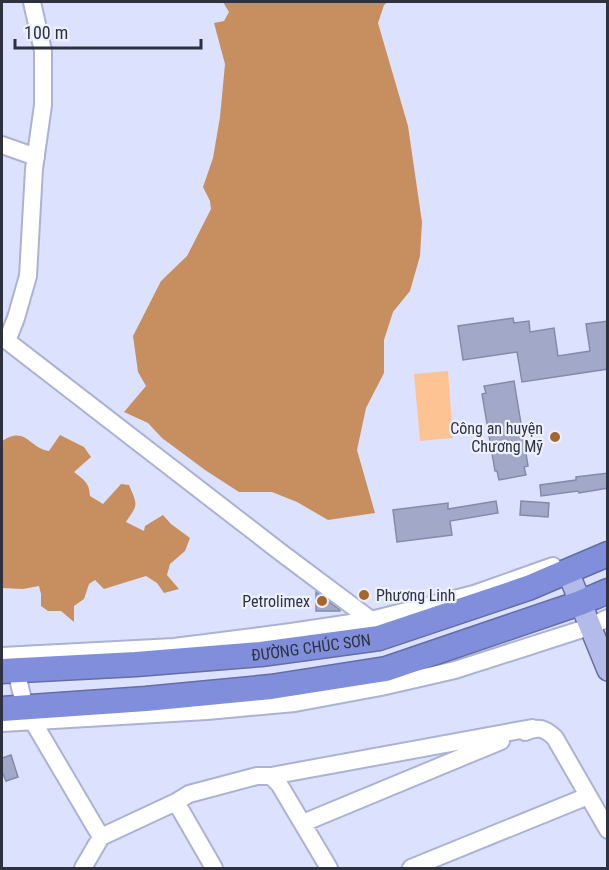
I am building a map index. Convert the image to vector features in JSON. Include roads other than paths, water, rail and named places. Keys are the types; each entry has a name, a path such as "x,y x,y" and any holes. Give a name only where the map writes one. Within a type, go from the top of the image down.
{"highway":[{"name":"ĐƯỜNG CHÚC SƠN","path":"8,663 126,665 261,654 379,638 381,627 528,588 608,554"},
{"name":"ĐƯỜNG CHÚC SƠN","path":"20,713 271,687 386,669 580,603 608,591"}],"main road":[{"path":"568,572 580,603 598,622 608,670"}],"street":[{"path":"32,2 43,51 43,105 34,169 28,276 16,318 4,339 269,544 381,627"},
{"path":"2,145 36,158"},
{"name":"ĐƯỜNG CHÚC SƠN","path":"381,627 608,546"},
{"name":"ĐƯỜNG CHÚC SƠN","path":"2,723 20,713 207,711 295,703 455,670 598,622"},
{"path":"8,663 20,713 101,837"},
{"path":"83,868 101,837 189,794 257,776 271,776 532,728 545,730 555,738 608,830"},
{"path":"303,823 532,728"},
{"path":"271,776 279,784 329,868"},
{"path":"411,868 588,796"},
{"path":"176,802 214,868"}],"place":[{"name":"Công an huyện Chương Mỹ","path":"555,437"},
{"name":"Phương Linh","path":"364,595"},
{"name":"Petrolimex","path":"322,601"}]}
